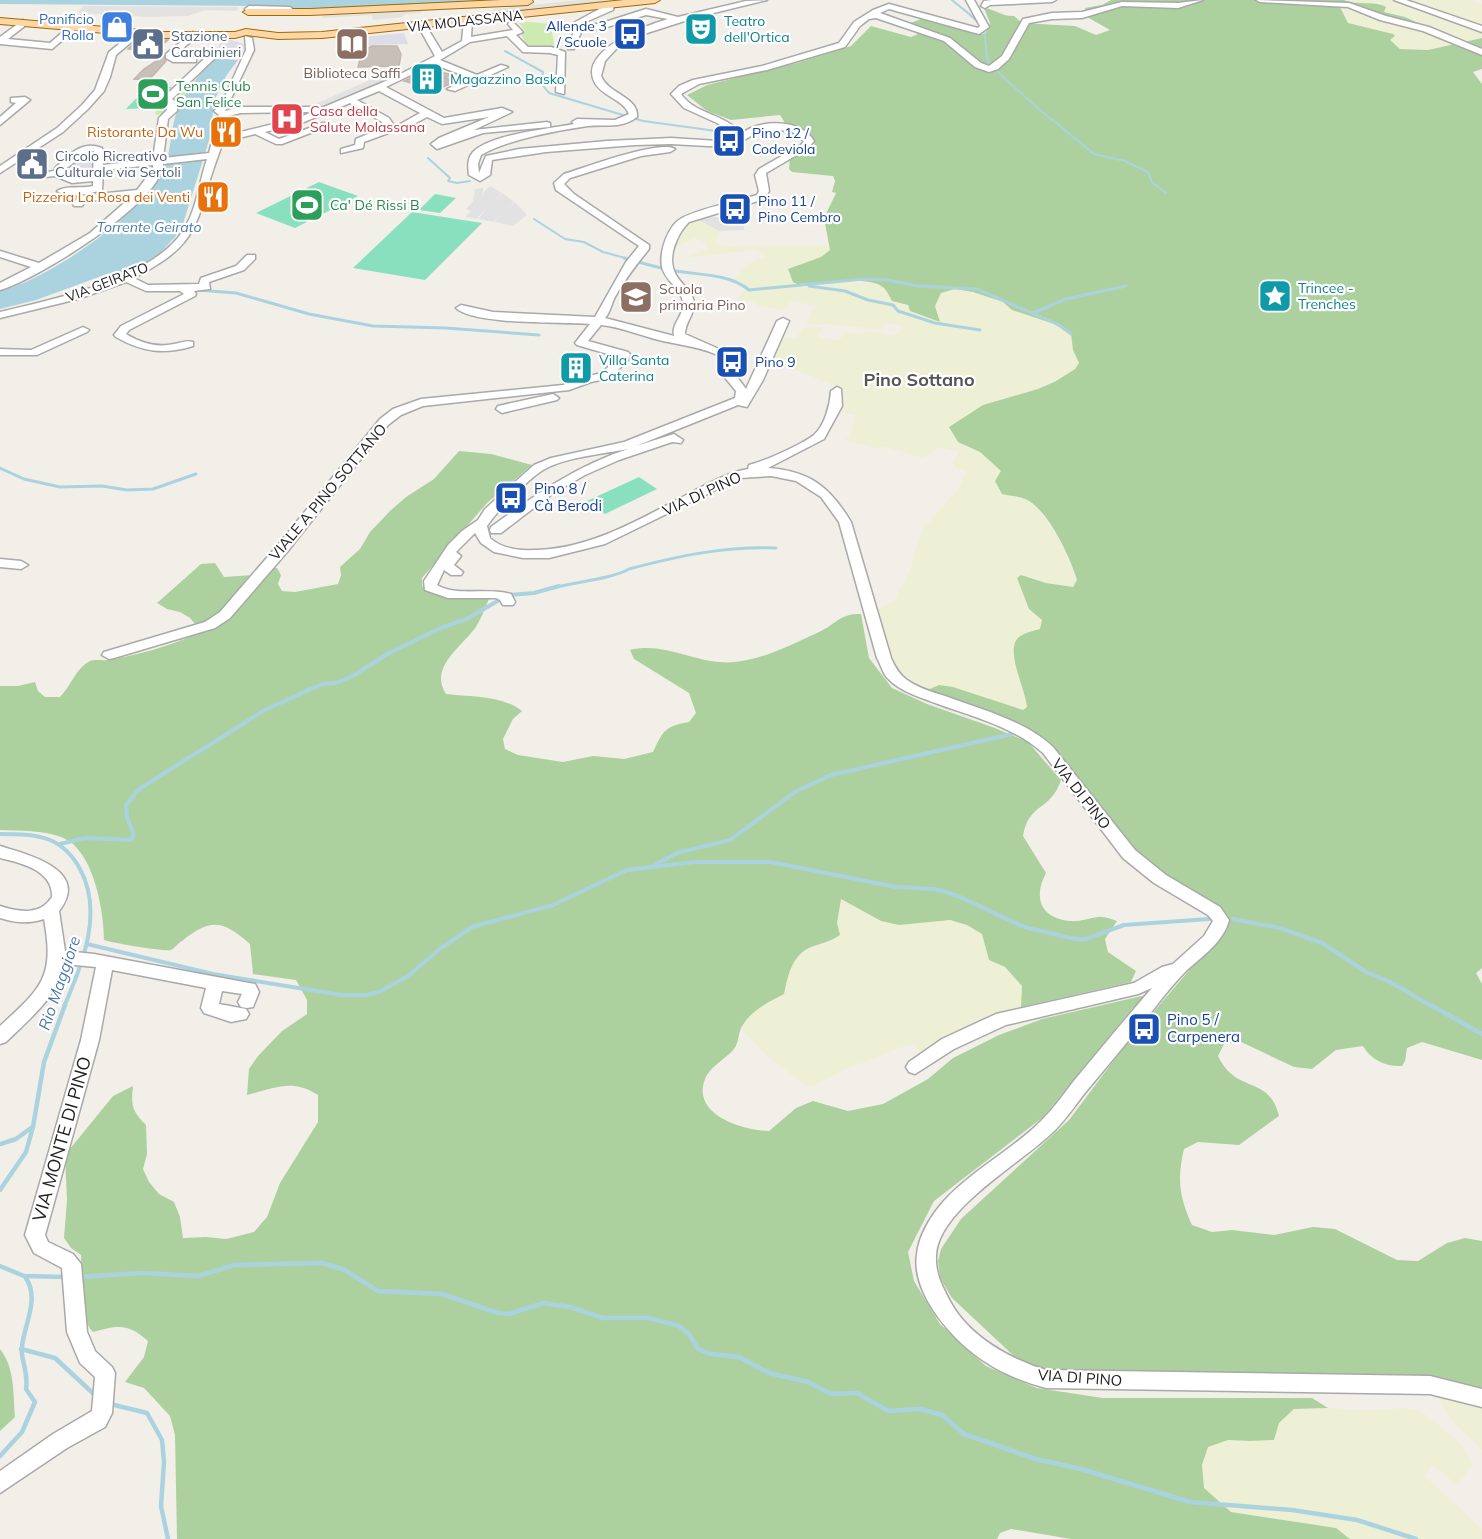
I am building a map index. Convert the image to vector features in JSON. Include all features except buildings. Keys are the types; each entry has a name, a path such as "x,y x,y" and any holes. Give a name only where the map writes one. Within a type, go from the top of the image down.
{"main road":[{"path":"243,37 250,20 249,9 310,12 546,0"},
{"name":"VIA MOLASSANA","path":"0,21 138,33 243,37 337,35 653,0"}],"street":[{"path":"687,340 679,335 678,329 687,311 688,301 669,273 667,263 676,227 699,214 761,197 764,191 760,175 762,171 804,147 809,139 805,134 796,130 767,128 755,130 731,144 630,141 511,152 490,157 486,161 485,175 480,178 474,175 474,159 479,152 514,140 586,124 624,121 634,115 630,107 604,87 597,77 597,69 607,50 655,26 763,0"},
{"path":"574,354 606,310 608,300 631,262 644,249 644,245 565,192 559,186 560,181 567,176 640,153 676,149 716,150 734,131 727,124 704,115 682,102 676,94 682,88 696,82 775,66 842,45 852,35 854,26 889,6 979,32 985,27 970,0"},
{"path":"985,6 987,3 996,2 1052,0"},
{"path":"869,17 881,16 939,36 953,43 970,59 984,67 996,67 1010,51 1026,21 1052,16 1082,15 1122,4 1178,6 1199,0"},
{"path":"1260,0 1349,5 1383,18 1426,29 1482,52"},
{"path":"1398,0 1482,30"},
{"path":"485,4 489,18"},
{"path":"610,5 610,8 592,13 588,18 574,25 594,30 623,18 648,12 661,17 683,18"},
{"path":"217,141 301,120 407,74 462,45 466,40 468,21"},
{"path":"2,38 23,23"},
{"path":"466,40 519,32 512,24"},
{"path":"422,26 437,59 477,78"},
{"path":"2,38 52,46 74,27"},
{"path":"571,47 579,28"},
{"path":"100,55 112,54 138,33"},
{"path":"510,34 526,50 551,50 562,54 561,92"},
{"path":"193,35 170,55 173,59 199,60 218,55"},
{"name":"VIA GEIRATO","path":"0,315 60,301 125,277 162,259 187,232 227,112 243,37"},
{"path":"0,170 60,130 85,107 99,91 106,77 112,54"},
{"path":"160,105 199,60"},
{"path":"452,89 504,67"},
{"path":"379,87 442,121 463,120 501,111 507,113 442,140 436,144 439,146 489,129 579,122 586,124"},
{"path":"0,102 11,97 25,101 0,122"},
{"path":"344,152 360,146 359,141 379,135 390,127 386,120 350,99"},
{"path":"160,105 172,103 172,111 164,118"},
{"path":"0,287 41,267 94,235 118,215 154,178 159,162 158,149 164,118 160,105"},
{"path":"227,112 330,108"},
{"path":"398,129 427,113"},
{"path":"257,132 279,141 326,125"},
{"path":"59,173 59,170 81,151 88,148 98,149 99,173 96,189 62,191"},
{"path":"59,173 64,178 72,180 159,162 213,156"},
{"path":"38,176 59,173"},
{"path":"78,204 83,198 140,193"},
{"path":"0,254 41,267"},
{"path":"125,277 146,288 206,287 204,281 240,268 251,257"},
{"path":"183,288 189,291 190,295 144,318 120,334 138,345 156,351 171,350 189,344"},
{"path":"461,308 467,312 505,316 598,321 634,328 658,338 687,340 716,349 726,357 728,374 743,394 737,402 628,444 538,468 490,512 486,528"},
{"path":"721,408 731,410 744,403 783,321"},
{"path":"2,356 33,353 83,330"},
{"name":"VIALE A PINO SOTTANO","path":"109,655 210,625 235,603 384,422 397,412 421,403 556,390 606,376 624,358 624,354 620,352 581,343"},
{"name":"VIALE A PINO SOTTANO","path":"502,409 546,400 570,390 575,384"},
{"path":"743,473 763,466 820,436 836,406 837,391"},
{"path":"456,572 447,568 447,563 467,542 486,528 582,471 647,446 674,438 677,440"},
{"path":"555,462 582,471"},
{"name":"VIA DI PINO","path":"486,528 484,539 491,546 505,551 535,554 560,552 607,539 743,473 762,471 795,477 816,486 835,505 845,522 884,658 891,673 919,692 1002,722 1035,738 1048,750 1129,854 1142,867 1220,916 1221,922 1218,930 1179,969 1046,1128 947,1209 940,1219 927,1243 925,1258 930,1283 941,1306 962,1331 1010,1368 1046,1379 1430,1385 1482,1398"},
{"path":"486,528 468,531 448,552 430,586 445,593 498,594 506,597 508,602"},
{"path":"0,563 21,565"},
{"path":"0,852 41,866 52,874 59,883 60,890 57,904 51,911 29,918 8,916 0,912"},
{"path":"0,1037 43,996 61,957 51,911"},
{"path":"61,957 249,989 251,992 243,1008 231,1016 210,1008 216,984"},
{"name":"VIA MONTE DI PINO","path":"0,1483 60,1441 98,1420 102,1413 105,1373 87,1357 77,1332 71,1268 68,1260 41,1249 35,1235 36,1224 90,1040 99,962"},
{"path":"915,1067 948,1044 1002,1019 1138,988 1168,971 1179,969"}],"green space":[{"path":"1111,0 1344,0 1381,5 1386,7 1384,12 1405,17 1420,24 1338,3 1348,23 1393,34 1395,36 1390,40 1400,49 1428,50 1482,38 1482,69 1473,72 1482,84 1482,968 1476,973 1482,984 1482,1060 1422,1042 1407,1048 1402,1066 1380,1062 1363,1046 1336,1050 1312,1069 1294,1067 1241,1042 1224,1044 1218,1056 1225,1068 1234,1076 1268,1094 1279,1116 1239,1145 1198,1142 1184,1149 1180,1179 1184,1205 1192,1225 1212,1232 1232,1230 1274,1235 1313,1227 1335,1229 1397,1260 1418,1261 1447,1243 1465,1238 1482,1241 1482,1392 1443,1379 1206,1377 1042,1370 1017,1359 952,1298 940,1278 938,1261 941,1249 961,1219 1069,1120 1127,1043 1226,927 1131,849 1031,731 1015,722 925,691 939,685 953,687 1023,710 1027,707 1015,663 1014,646 1022,635 1040,629 1042,620 1029,609 1017,578 1021,575 1046,583 1073,587 1077,580 1070,560 1052,526 1037,507 1026,499 1002,494 995,481 1001,471 980,452 958,442 949,427 983,405 1038,389 1075,369 1079,363 1073,350 1071,334 1054,324 1012,310 1003,302 973,292 955,289 941,293 935,306 940,322 910,311 908,305 892,301 885,289 878,284 856,281 797,284 793,282 788,269 821,257 830,250 824,218 836,193 832,192 835,181 833,176 792,172 789,169 790,158 814,145 812,136 805,131 787,126 780,115 731,120 707,111 687,95 707,85 797,63 851,46 871,26 911,37 918,34 916,32 920,29 908,24 926,17 976,34 985,34 990,23 984,8 1014,16 1022,23 1075,26 1096,35 1110,30 1087,17 1085,8 1102,5"},
{"path":"1344,0 1471,0 1482,4 1482,38 1428,50 1400,49 1390,40 1393,34 1348,23 1338,3 1382,17 1405,17 1384,12 1380,2 1360,4"},
{"path":"519,23 553,24 551,26 555,49 530,50 521,34 526,32"},
{"path":"203,57 215,58 190,85 176,113 155,115 157,104"},
{"name":"Tennis Club San Felice","path":"148,86 172,87 154,108 126,109"},
{"name":"Ca' Dé Rissi B","path":"319,182 358,196 295,228 256,213"},
{"path":"435,194 456,198 440,213 419,210"},
{"path":"412,212 482,223 425,280 353,268"},
{"path":"697,219 719,231 716,241 722,246 827,245 830,250 828,253 821,257 797,284 875,283 884,287 892,301 940,321 935,306 941,293 955,289 973,292 1003,302 1012,310 1054,324 1071,334 1073,350 1079,363 1075,369 1038,389 983,405 966,418 952,424 958,442 980,452 999,467 1002,494 1023,498 1037,508 1057,535 1078,580 1074,587 1046,583 1028,576 1029,609 1040,616 1042,625 1040,629 1027,633 1015,662 1027,702 1027,707 1023,711 953,687 925,691 906,680 897,671 888,654 876,611 894,601 910,570 921,531 958,489 966,472 955,468 953,463 959,452 939,447 923,458 885,447 874,448 845,440 851,433 855,415 838,412 842,391 840,388 769,359 778,336 796,338 803,328 824,327 818,337 839,341 844,332 863,334 865,331 895,335 904,328 897,324 886,323 881,330 842,325 806,324 814,306 792,301 782,310 759,306 751,301 737,300 744,290 732,280 747,264 765,257 756,250 683,258 709,249 705,243 695,238 675,247 678,234 689,221"},
{"path":"459,451 491,454 532,465 487,503 422,578 422,586 436,595 489,599 477,625 444,665 441,674 442,684 446,694 496,699 522,711 513,719 503,739 505,749 518,755 563,762 593,756 624,759 653,752 666,731 675,725 689,722 696,713 689,693 634,659 630,650 657,649 708,661 734,662 768,654 821,631 843,617 861,614 869,658 892,688 927,704 1028,742 1061,780 1052,797 1030,817 1023,836 1046,873 1040,890 1042,905 1052,916 1060,919 1074,921 1100,917 1117,921 1105,939 1108,952 1136,971 1131,982 1021,1007 1022,986 1005,967 989,960 982,934 967,925 950,920 899,925 881,921 841,899 837,923 840,935 809,948 798,956 791,968 784,994 750,1016 741,1028 734,1049 707,1074 703,1092 705,1102 712,1111 734,1124 769,1131 796,1108 813,1101 848,1111 883,1104 928,1079 953,1058 999,1035 1042,1019 1146,995 1042,1118 934,1201 908,1252 914,1281 940,1324 986,1366 1037,1388 1103,1398 1312,1398 1328,1408 1294,1409 1279,1423 1274,1440 1228,1440 1208,1447 1202,1465 1204,1488 1231,1512 1336,1528 1350,1539 1071,1539 1011,1529 1000,1533 997,1539 177,1539 175,1435 170,1416 144,1388 125,1382 144,1357 148,1341 128,1328 116,1327 93,1332 89,1326 82,1296 81,1255 71,1248 64,1238 67,1200 65,1155 113,1096 133,1086 134,1108 146,1125 147,1154 143,1169 149,1182 159,1194 174,1202 180,1217 183,1238 226,1239 254,1232 267,1217 280,1183 318,1122 318,1095 300,1087 283,1086 247,1095 249,1069 282,1031 307,1014 307,1000 296,980 253,974 250,944 225,927 210,925 201,928 171,950 104,940 102,913 94,881 89,867 72,843 46,833 0,830 0,686 18,686 35,682 38,691 45,697 60,697 81,668 90,661 108,660 141,653 194,635 196,625 190,618 157,603 201,564 215,563 224,577 253,575 277,568 281,575 278,584 282,591 295,592 338,584 341,575 340,567 360,549 370,532 406,497 434,479"},
{"path":"639,477 657,489 605,514 587,501"},
{"path":"840,899 881,921 950,920 967,925 982,934 989,960 1005,967 1022,986 1021,1007 924,1053 910,1044 844,1070 811,1087 804,1084 766,1055 741,1029 755,1010 784,994 790,969 797,957 809,948 828,943 837,923"},
{"path":"0,1349 11,1373 15,1417 0,1431"},
{"path":"1436,1395 1482,1407 1482,1450 1451,1420"},
{"path":"1294,1409 1417,1410 1428,1416 1461,1444 1474,1464 1457,1485 1432,1465 1425,1476 1482,1529 1482,1539 1350,1539 1336,1528 1231,1512 1204,1488 1202,1465 1208,1447 1228,1440 1250,1441 1279,1423"}],"shaded area":[{"path":"579,0 633,0 496,15 493,9"},
{"path":"83,6 239,7 237,11 205,10 188,16 150,17 78,13"},
{"path":"420,9 421,13 373,20 372,15 323,18 323,15"},
{"path":"404,33 408,44 372,45 358,51 362,37"},
{"path":"225,38 244,44 242,60 203,57 218,47"},
{"path":"393,70 401,73 327,105 315,104"},
{"path":"84,150 93,150 95,175 79,178 64,176 63,170"},
{"path":"490,186 502,193 492,203 503,193 514,202 506,210 515,202 527,215 513,226 495,222 502,213 494,222 478,219 488,207 476,219 465,217 471,211 466,209 473,201 475,189 483,188 482,199 483,193"},
{"path":"720,217 744,226 744,230 719,231 697,219"}],"water":[{"path":"0,0 525,0 296,10 277,16 268,13 262,6 0,4"},
{"name":"Torrente Geirato","path":"215,58 238,60 226,76 214,101 211,134 183,224 175,237 161,252 125,274 107,274 36,300 0,309 0,291 20,285 69,258 119,221 141,201 157,181 166,163 174,120 183,98"}],"waterway":[{"path":"952,0 981,25 988,61 1020,92 1094,154 1125,161 1148,172 1152,182 1166,193"},
{"path":"505,51 543,72 541,83 549,93 643,121 731,133"},
{"path":"428,158 450,178 448,181 457,183 470,181"},
{"path":"534,219 565,239 584,242 603,252 629,259"},
{"path":"624,258 670,270 732,280 749,290 864,279 888,280 917,286 977,289 1059,325 1071,334"},
{"path":"809,286 845,291 868,300 893,305 898,311 935,323 980,330"},
{"path":"1033,313 1066,299 1126,286"},
{"path":"197,290 236,293 309,314 373,326 446,328 539,335"},
{"path":"0,468 24,479 60,487 102,486 127,490 153,489 196,474"},
{"path":"553,588 603,578 629,569 684,556 720,550 776,548"},
{"path":"508,595 534,593 559,586"},
{"path":"60,844 85,838 130,840 134,836 127,817 126,805 139,789 265,710 322,684 336,683 351,677 389,653 443,627 467,619 501,599"},
{"path":"655,865 677,853 730,840 795,792 831,775 1012,734"},
{"name":"Rio Maggiore","path":"0,834 32,835 55,842 64,848 74,860 87,886 90,903 88,938 64,1007"},
{"path":"87,944 213,974 341,995 366,995 379,992 408,976 441,948 472,927 553,905 627,870 694,862 771,862 896,887 935,889 958,896 1024,927 1075,939 1086,939 1124,925 1209,919"},
{"path":"1233,919 1280,928 1322,943 1366,972 1390,982 1433,1007"},
{"name":"Rio Maggiore","path":"0,1190 26,1152 33,1127 44,1062 65,1005"},
{"path":"1431,1005 1482,1034"},
{"path":"0,1144 16,1139 31,1128"},
{"path":"80,1277 141,1273 199,1276 234,1265 323,1263 345,1270 378,1291 442,1294 498,1313 508,1314 544,1303 570,1307 603,1318 649,1318 679,1326 689,1334 698,1349 711,1354 739,1357 769,1373 808,1382 831,1394 857,1393 888,1411 920,1409 942,1415 964,1434 1036,1459 1081,1469 1190,1502 1292,1510 1357,1520 1416,1539"},
{"path":"0,1266 24,1276 66,1277"},
{"path":"22,1349 32,1295 26,1278"},
{"path":"0,1456 22,1432 35,1402 26,1389 22,1349"},
{"path":"22,1349 55,1358 96,1396"},
{"path":"110,1404 147,1413 162,1440 164,1462 161,1506 168,1539"}],"place":[{"name":"Panificio Rolla","path":"117,27"},
{"name":"Teatro dell'Ortica","path":"701,29"},
{"name":"Allende 3 / Scuole","path":"630,34"},
{"name":"Stazione Carabinieri","path":"148,44"},
{"name":"Biblioteca Saffi","path":"352,44"},
{"name":"Magazzino Basko","path":"427,79"},
{"name":"Tennis Club San Felice","path":"153,94"},
{"name":"Casa della Salute Molassana","path":"287,119"},
{"name":"Ristorante Da Wu","path":"226,132"},
{"name":"Pino 12 / Codeviola","path":"729,141"},
{"name":"Circolo Ricreativo Culturale via Sertoli","path":"32,164"},
{"name":"Pizzeria La Rosa dei Venti","path":"213,197"},
{"name":"Ca' Dé Rissi B","path":"307,205"},
{"name":"Pino 11 / Pino Cembro","path":"735,209"},
{"name":"Trincee - Trenches","path":"1275,296"},
{"name":"Scuola primaria Pino","path":"636,297"},
{"name":"Pino 9","path":"732,362"},
{"name":"Villa Santa Caterina","path":"576,368"},
{"name":"Pino 8 / Cà Berodi","path":"511,498"},
{"name":"Pino 5 / Carpenera","path":"1144,1029"}],"district":[{"name":"Pino Sottano","path":"919,380"}]}
